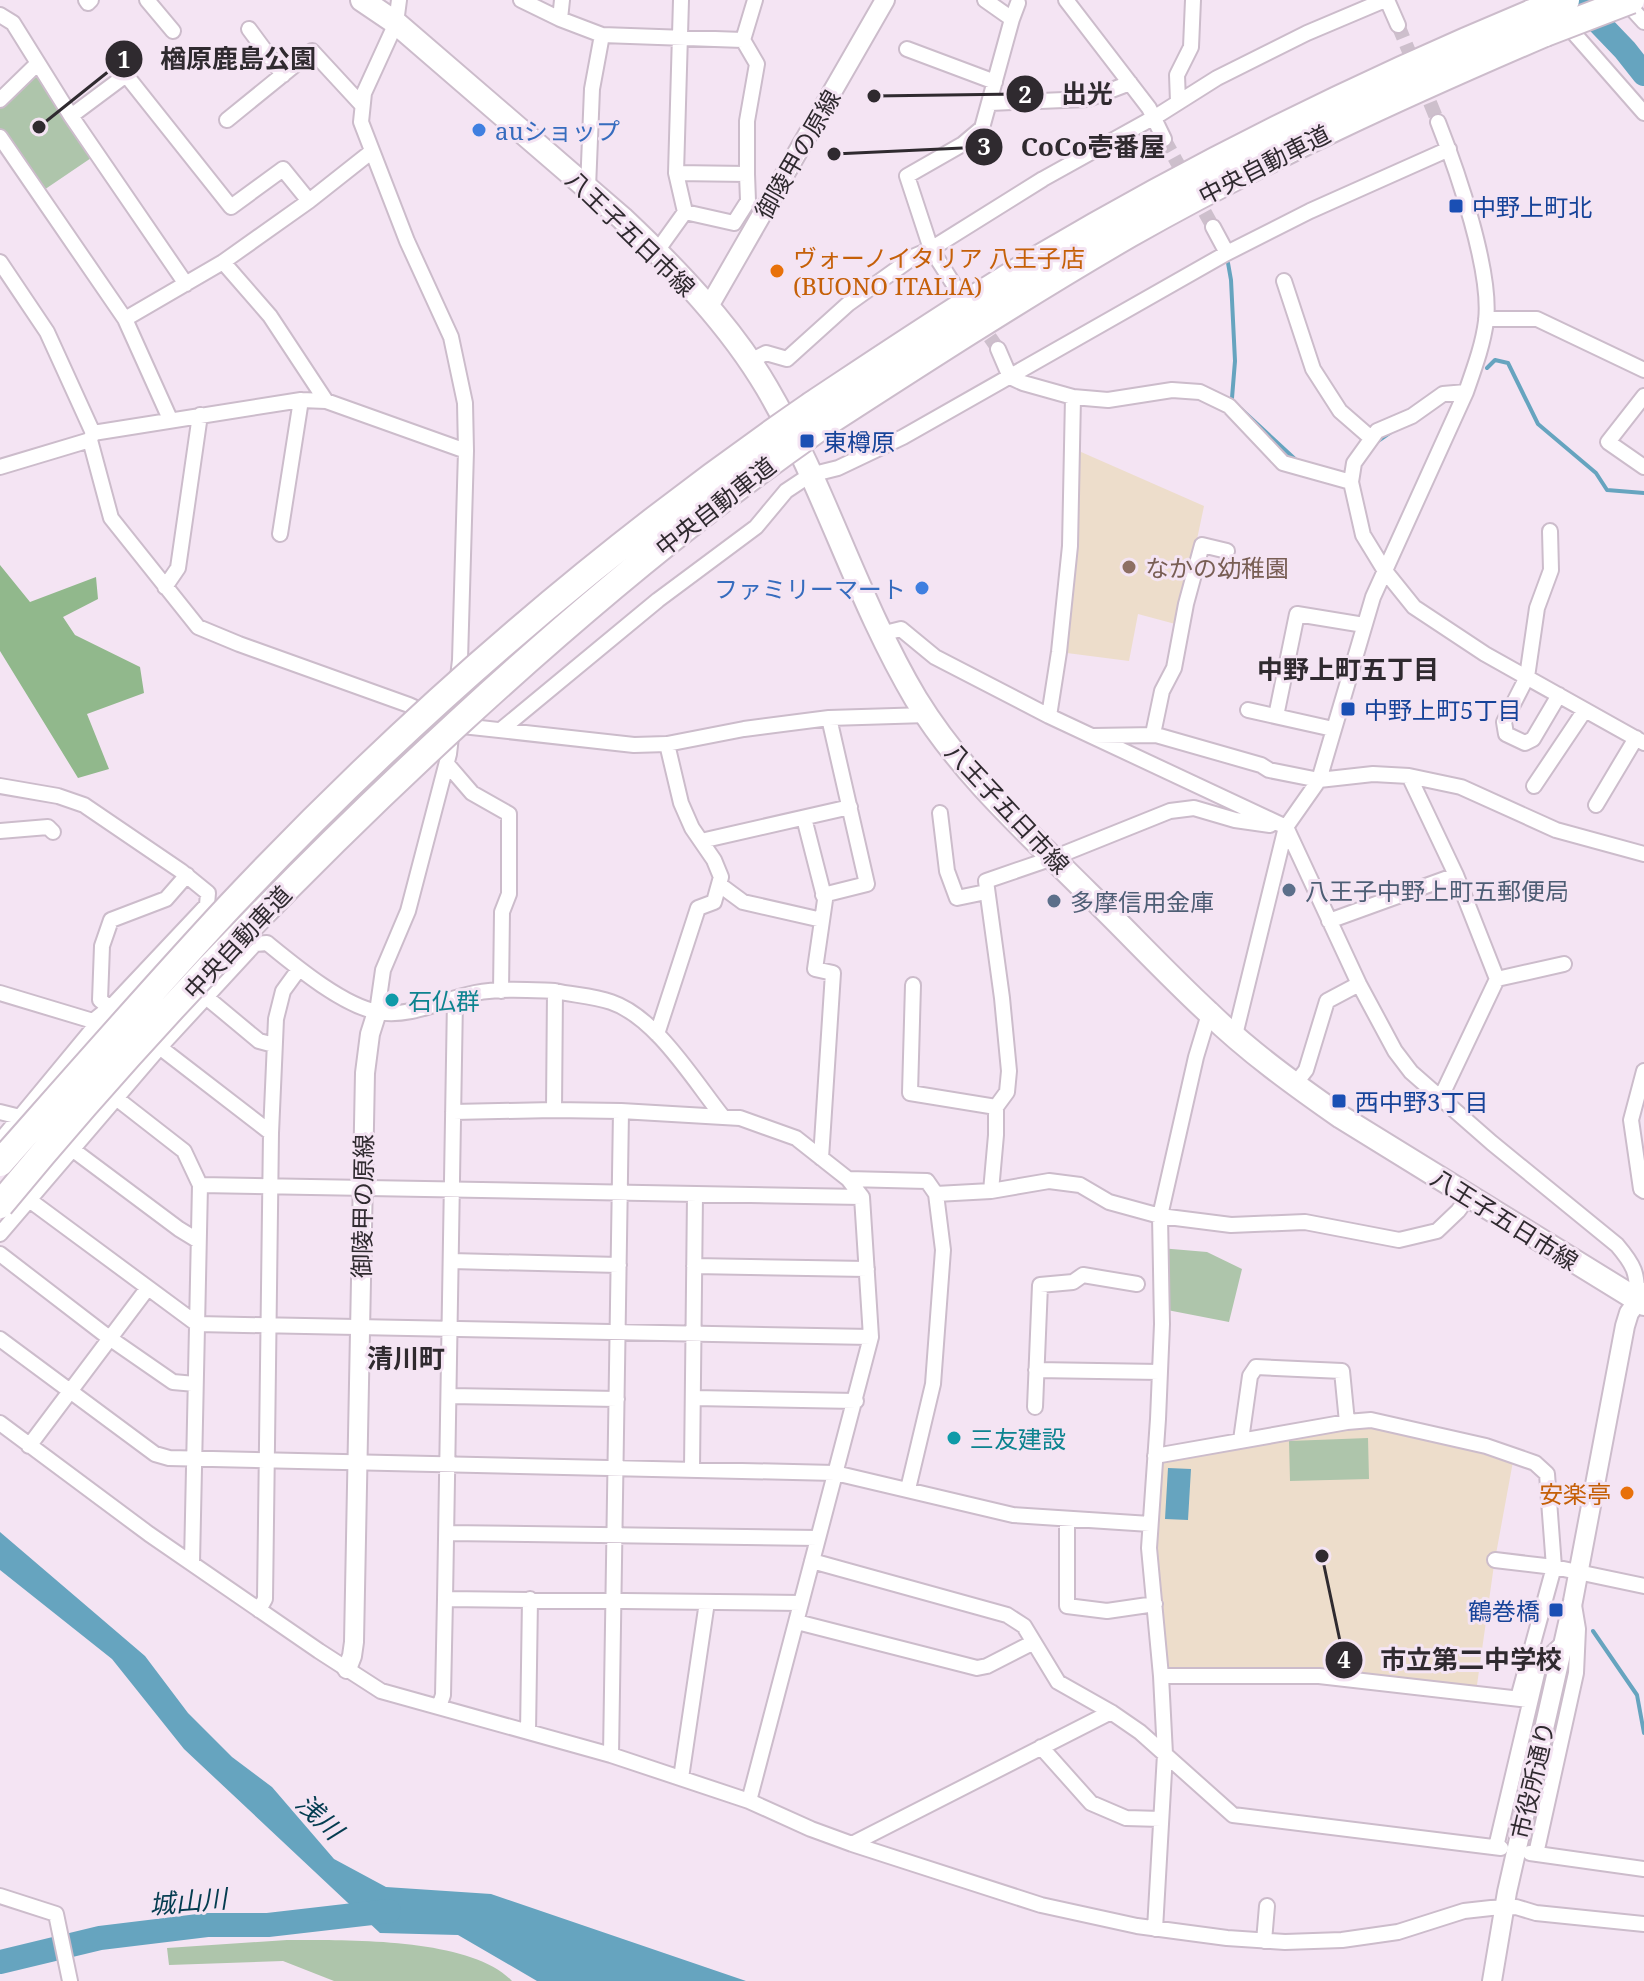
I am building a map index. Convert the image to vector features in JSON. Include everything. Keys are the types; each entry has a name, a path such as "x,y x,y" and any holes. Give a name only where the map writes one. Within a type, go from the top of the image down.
{"highway":[{"name":"中央自動車道","path":"1540,15 1566,0"},
{"name":"中央自動車道","path":"0,1205 131,1055 251,925 378,797 591,605 768,463 816,416 960,307 1134,205 1342,97 1442,50 1540,15 1631,0"},
{"name":"中央自動車道","path":"0,1163 231,905 359,777 481,663 574,585 756,443 816,416"}],"main road":[{"name":"八王子五日市線","path":"364,1 396,23 657,251 750,361 810,475 881,634 927,715 946,745 1009,817 1209,1014 1295,1084 1341,1117 1642,1299"}],"street":[{"path":"147,0 173,31"},
{"path":"227,120 312,51 361,104 373,70 396,23 399,0"},
{"path":"521,0 602,35 743,40"},
{"path":"560,19 562,0"},
{"path":"657,251 685,212 676,173 681,0"},
{"path":"685,212 734,223 748,201 747,121 757,64 743,40 755,0"},
{"name":"御陵甲の原線","path":"708,308 885,0"},
{"path":"985,0 1012,19"},
{"path":"1066,0 1130,83 1164,139"},
{"path":"1178,102 1177,75 1191,47 1193,0"},
{"path":"750,361 766,353 787,359 848,304 915,256 1043,179 1154,118 1217,78 1307,33 1386,0 1398,25"},
{"path":"1624,0 1644,22"},
{"path":"956,288 931,249 907,176 963,144 982,128 1018,3"},
{"path":"0,15 13,23 71,116 186,284"},
{"path":"1540,15 1588,46 1644,113"},
{"path":"249,29 283,75"},
{"path":"588,188 592,89 602,35"},
{"path":"907,49 995,82"},
{"path":"0,100 37,64"},
{"path":"71,116 126,75 231,207 283,169 309,201"},
{"path":"990,103 1088,99 1130,83"},
{"name":"御陵甲の原線","path":"347,1669 354,1642 365,1073 383,970 408,911 448,759 461,649 466,451 465,403 451,337 371,152 361,122 361,104"},
{"path":"1235,1035 1286,827 1319,780 1364,625 1478,360 1486,319 1484,278 1449,149 1438,122"},
{"path":"0,137 125,319 170,419"},
{"path":"502,729 658,600 756,527 786,491 810,475 838,468 890,443 1227,253 1310,211 1449,149"},
{"path":"125,319 223,262 371,152"},
{"path":"676,173 747,174"},
{"path":"1213,227 1227,253"},
{"path":"0,262 47,332 91,436 111,518 198,627 409,705 453,725 634,745 667,744 744,729 829,718 927,715"},
{"path":"223,262 270,316 326,401"},
{"path":"1284,281 1313,369 1340,411 1371,438"},
{"path":"1486,319 1537,319 1644,370"},
{"path":"998,349 1010,377 1073,397 1108,400 1172,390 1200,392 1229,406 1283,463 1351,482"},
{"path":"1466,392 1443,394 1412,416 1377,431 1371,438 1354,463 1351,482 1363,535 1385,571 1414,607 1485,654 1640,741 1596,805"},
{"path":"1644,396 1608,442 1644,467"},
{"path":"1049,716 1066,588 1073,397"},
{"path":"0,468 91,436 170,419 301,400 326,401 466,451"},
{"path":"280,534 301,400"},
{"path":"165,587 178,568 200,415"},
{"path":"1550,531 1551,570 1537,608 1527,677 1504,722 1506,734 1525,743 1533,739 1559,695"},
{"path":"1153,734 1162,691 1174,668 1186,604 1202,545 1227,551"},
{"path":"1276,716 1297,614 1364,625"},
{"path":"881,634 901,629 935,657 1049,716 1286,827 1359,984 1395,1051 1411,1072 1440,1099 1617,1245 1631,1261 1642,1299"},
{"path":"1248,710 1333,729"},
{"path":"1534,786 1585,710"},
{"path":"823,895 867,884 829,718"},
{"path":"1091,736 1153,734 1261,765 1269,770 1319,780 1373,774 1409,776 1461,787 1556,830 1644,854"},
{"path":"657,1034 698,908 714,902 721,877 681,803 667,744"},
{"path":"448,759 472,793 509,814 509,894 502,912 501,991"},
{"path":"1409,776 1456,875 1497,979 1440,1099"},
{"path":"0,786 58,796 84,805 187,875 208,893 207,905 110,1008 0,1141"},
{"path":"701,841 850,807"},
{"path":"991,1191 996,1107 1007,1092 1009,1071 986,881 1053,858 1158,814 1183,809 1194,808 1235,820 1286,827"},
{"path":"940,813 947,871 957,898 986,892"},
{"path":"804,818 823,895 815,969 833,973 821,1158"},
{"path":"0,831 48,827 53,832"},
{"path":"187,875 166,899 111,920 102,946 100,1000 271,1133"},
{"path":"1329,921 1456,875"},
{"path":"720,885 743,902 822,920"},
{"path":"207,905 255,944"},
{"path":"0,1234 160,1047 255,944 267,943 299,969 357,1004 377,1012 419,1009 473,994 501,991 555,991 610,1001 629,1011 657,1034 723,1117"},
{"path":"1497,979 1564,964"},
{"path":"259,1610 265,1599 269,1461 274,1045 283,991 299,969"},
{"path":"1295,1084 1306,1070 1327,1001 1359,984"},
{"path":"913,985 910,1093 996,1107"},
{"path":"554,1110 555,991"},
{"path":"0,993 93,1021 110,1008"},
{"path":"206,997 259,1041 274,1045"},
{"path":"439,1707 443,1695 455,1000"},
{"path":"1155,1929 1165,1754 1149,1548 1160,1372 1160,1216 1196,1057 1209,1014"},
{"path":"1644,1071 1631,1120 1641,1189 1644,1191"},
{"path":"116,1098 184,1151 200,1185 192,1563"},
{"path":"453,1112 621,1111 740,1118 796,1138 848,1179 862,1197 871,1337 749,1801"},
{"path":"611,1755 621,1111"},
{"path":"0,1112 20,1117"},
{"path":"72,1149 197,1240"},
{"path":"848,1179 927,1181 936,1194 943,1250 933,1384 908,1489"},
{"path":"936,1194 991,1191 1049,1181 1080,1185 1109,1202 1160,1216 1231,1225 1305,1222 1399,1240 1437,1231 1469,1196"},
{"path":"200,1185 862,1197"},
{"path":"692,1469 695,1195"},
{"path":"28,1199 197,1324 871,1337"},
{"path":"0,1254 108,1337 173,1382 195,1384"},
{"path":"451,1261 619,1265"},
{"path":"694,1266 867,1269"},
{"path":"1035,1407 1040,1285 1073,1282 1083,1275 1137,1284"},
{"path":"29,1446 147,1289"},
{"name":"市役所通り","path":"1492,1981 1503,1911 1573,1601 1625,1326 1642,1299"},
{"path":"0,1339 155,1454 169,1458 835,1473 1013,1515 1150,1524"},
{"path":"1241,1440 1250,1376 1256,1367 1342,1371 1347,1422"},
{"path":"1036,1370 1160,1372"},
{"path":"449,1396 617,1399"},
{"path":"693,1398 856,1401"},
{"path":"812,1561 1007,1615 1024,1626 1058,1682 1140,1732 1233,1815 1499,1848 1524,1699 1554,1567 1547,1474 1535,1463 1486,1446 1371,1420 1155,1456"},
{"path":"0,1423 192,1563 381,1691 611,1755 749,1801 852,1844 1041,1905 1155,1929 1264,1941 1323,1942 1362,1938 1412,1929 1464,1911 1503,1911 1644,1924"},
{"path":"1067,1520 1067,1606 1107,1611 1155,1604"},
{"path":"446,1533 818,1538"},
{"path":"1495,1560 1554,1567 1644,1586"},
{"path":"445,1599 801,1603"},
{"path":"528,1732 530,1599"},
{"path":"1573,1601 1578,1629 1576,1673 1533,1853 1644,1869"},
{"path":"681,1778 707,1602"},
{"path":"797,1622 977,1668 1032,1643"},
{"path":"1524,1699 1539,1665 1563,1643"},
{"path":"1161,1676 1319,1676 1524,1699"},
{"path":"852,1844 1111,1712"},
{"path":"1041,1747 1091,1803 1126,1818 1161,1819"},
{"path":"0,1896 56,1914 68,1974"},
{"path":"1264,1941 1267,1906"}],"shaded area":[{"name":"なかの幼稚園","path":"1072,448 1204,506 1179,625 1138,614 1129,661 1059,652"},
{"path":"1347,1422 1514,1456 1494,1565 1476,1692 1319,1676 1161,1676 1155,1604 1155,1456"}],"green space":[{"path":"37,64 97,154 38,194 0,137 0,100"},
{"path":"0,565 30,602 96,577 98,599 63,617 75,635 140,667 144,693 87,714 109,769 78,778 0,651"},
{"path":"1160,1248 1207,1252 1242,1269 1229,1322 1162,1309"},
{"path":"1368,1438 1369,1479 1290,1481 1289,1441"},
{"path":"287,1940 372,1941 438,1949 468,1956 493,1967 512,1981 334,1981 283,1961 169,1965 167,1948"}],"water":[{"path":"1168,1468 1191,1469 1188,1520 1165,1519"},
{"path":"0,1532 145,1656 188,1713 232,1757 272,1787 334,1859 386,1887 491,1894 746,1981 537,1981 458,1935 380,1933 184,1749 112,1659 0,1570"}],"waterway":[{"path":"1577,0 1644,74"},
{"path":"1228,263 1235,361 1232,398"},
{"path":"1487,368 1495,360 1508,363 1538,424 1596,473 1607,490 1644,493"},
{"path":"1241,409 1296,460"},
{"path":"1375,443 1391,432"},
{"path":"1593,1631 1637,1695 1644,1733"},
{"name":"城山川","path":"0,1962 100,1938 207,1925 268,1925 389,1911"}],"tunnel":[{"path":"1398,25 1438,122"},
{"path":"1164,139 1213,227"},
{"path":"978,320 998,349"}],"place":[{"name":"出光","path":"874,96"},
{"name":"楢原鹿島公園","path":"39,127"},
{"name":"auショップ","path":"479,130"},
{"name":"CoCo壱番屋","path":"834,154"},
{"name":"中野上町北","path":"1456,206"},
{"name":"ヴォーノイタリア 八王子店 (BUONO ITALIA)","path":"777,271"},
{"name":"東樽原","path":"807,441"},
{"name":"なかの幼稚園","path":"1129,567"},
{"name":"ファミリーマート","path":"922,588"},
{"name":"中野上町5丁目","path":"1348,709"},
{"name":"八王子中野上町五郵便局","path":"1289,890"},
{"name":"多摩信用金庫","path":"1054,901"},
{"name":"石仏群","path":"392,1000"},
{"name":"西中野3丁目","path":"1339,1101"},
{"name":"三友建設","path":"954,1438"},
{"name":"安楽亭","path":"1627,1493"},
{"name":"市立第二中学校","path":"1322,1556"},
{"name":"鶴巻橋","path":"1556,1610"}],"district":[{"name":"中野上町五丁目","path":"1348,669"},
{"name":"清川町","path":"406,1358"}],"water label":[{"name":"浅川","path":"320,1816"}]}
